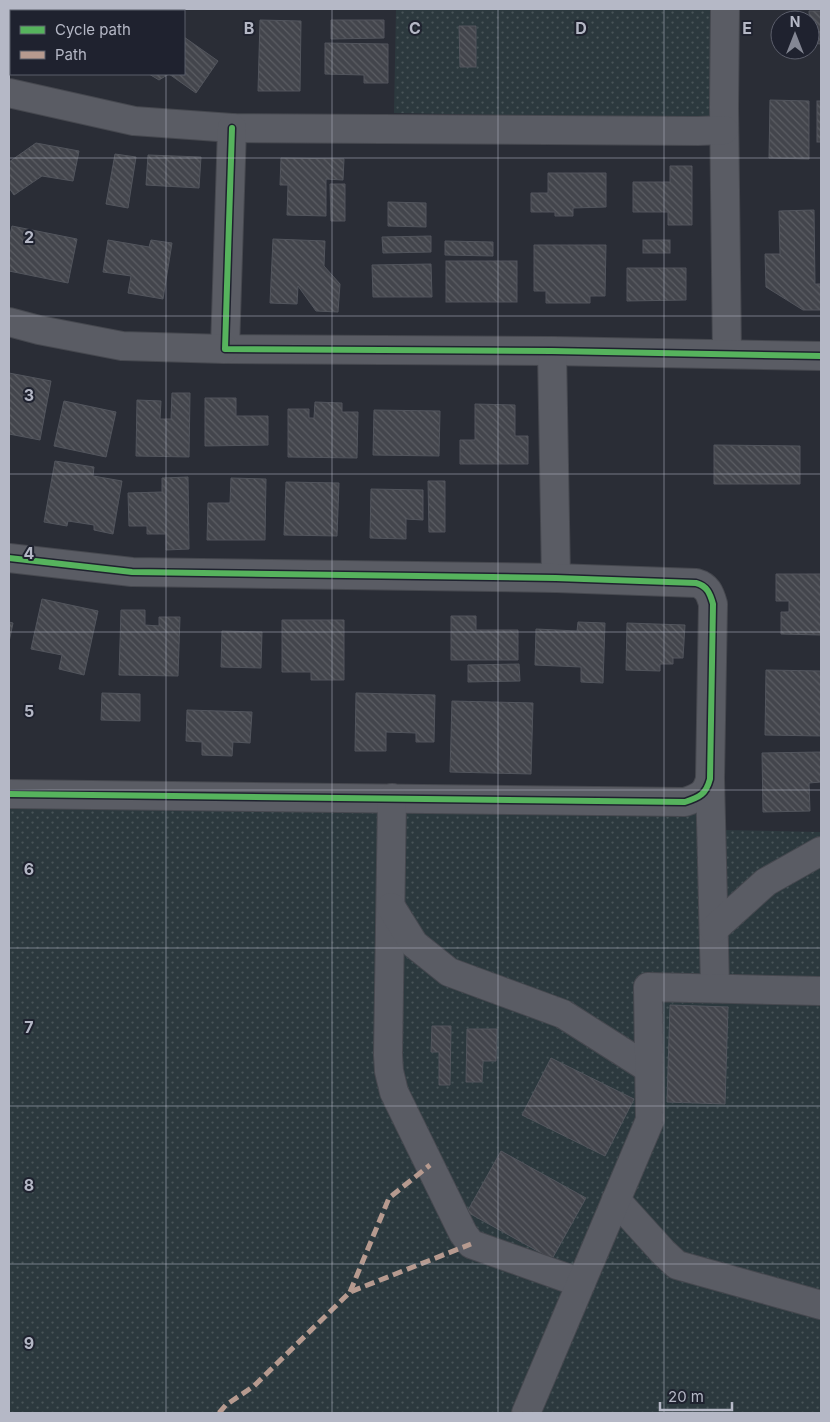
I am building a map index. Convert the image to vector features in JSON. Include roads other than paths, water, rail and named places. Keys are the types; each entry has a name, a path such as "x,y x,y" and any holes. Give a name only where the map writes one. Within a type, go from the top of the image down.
{"street":[{"path":"725,9 724,130 727,354"},
{"path":"9,93 134,121 232,128 724,130"},
{"path":"224,349 232,128"},
{"path":"9,322 39,330 122,346 224,349 552,351 821,356"},
{"path":"552,351 556,578"},
{"path":"9,558 132,572 556,578 696,583 703,585 710,593 713,604 710,779 715,987"},
{"path":"9,794 685,802 698,798 707,788 710,779"},
{"path":"392,798 389,1071 394,1092 462,1234 470,1244 581,1284"},
{"path":"714,929 766,882 821,852"},
{"path":"391,907 414,944 449,972 563,1014 648,1068"},
{"path":"526,1413 650,1120 648,987 715,987 821,991"},
{"path":"616,1200 676,1264 821,1305"}]}
